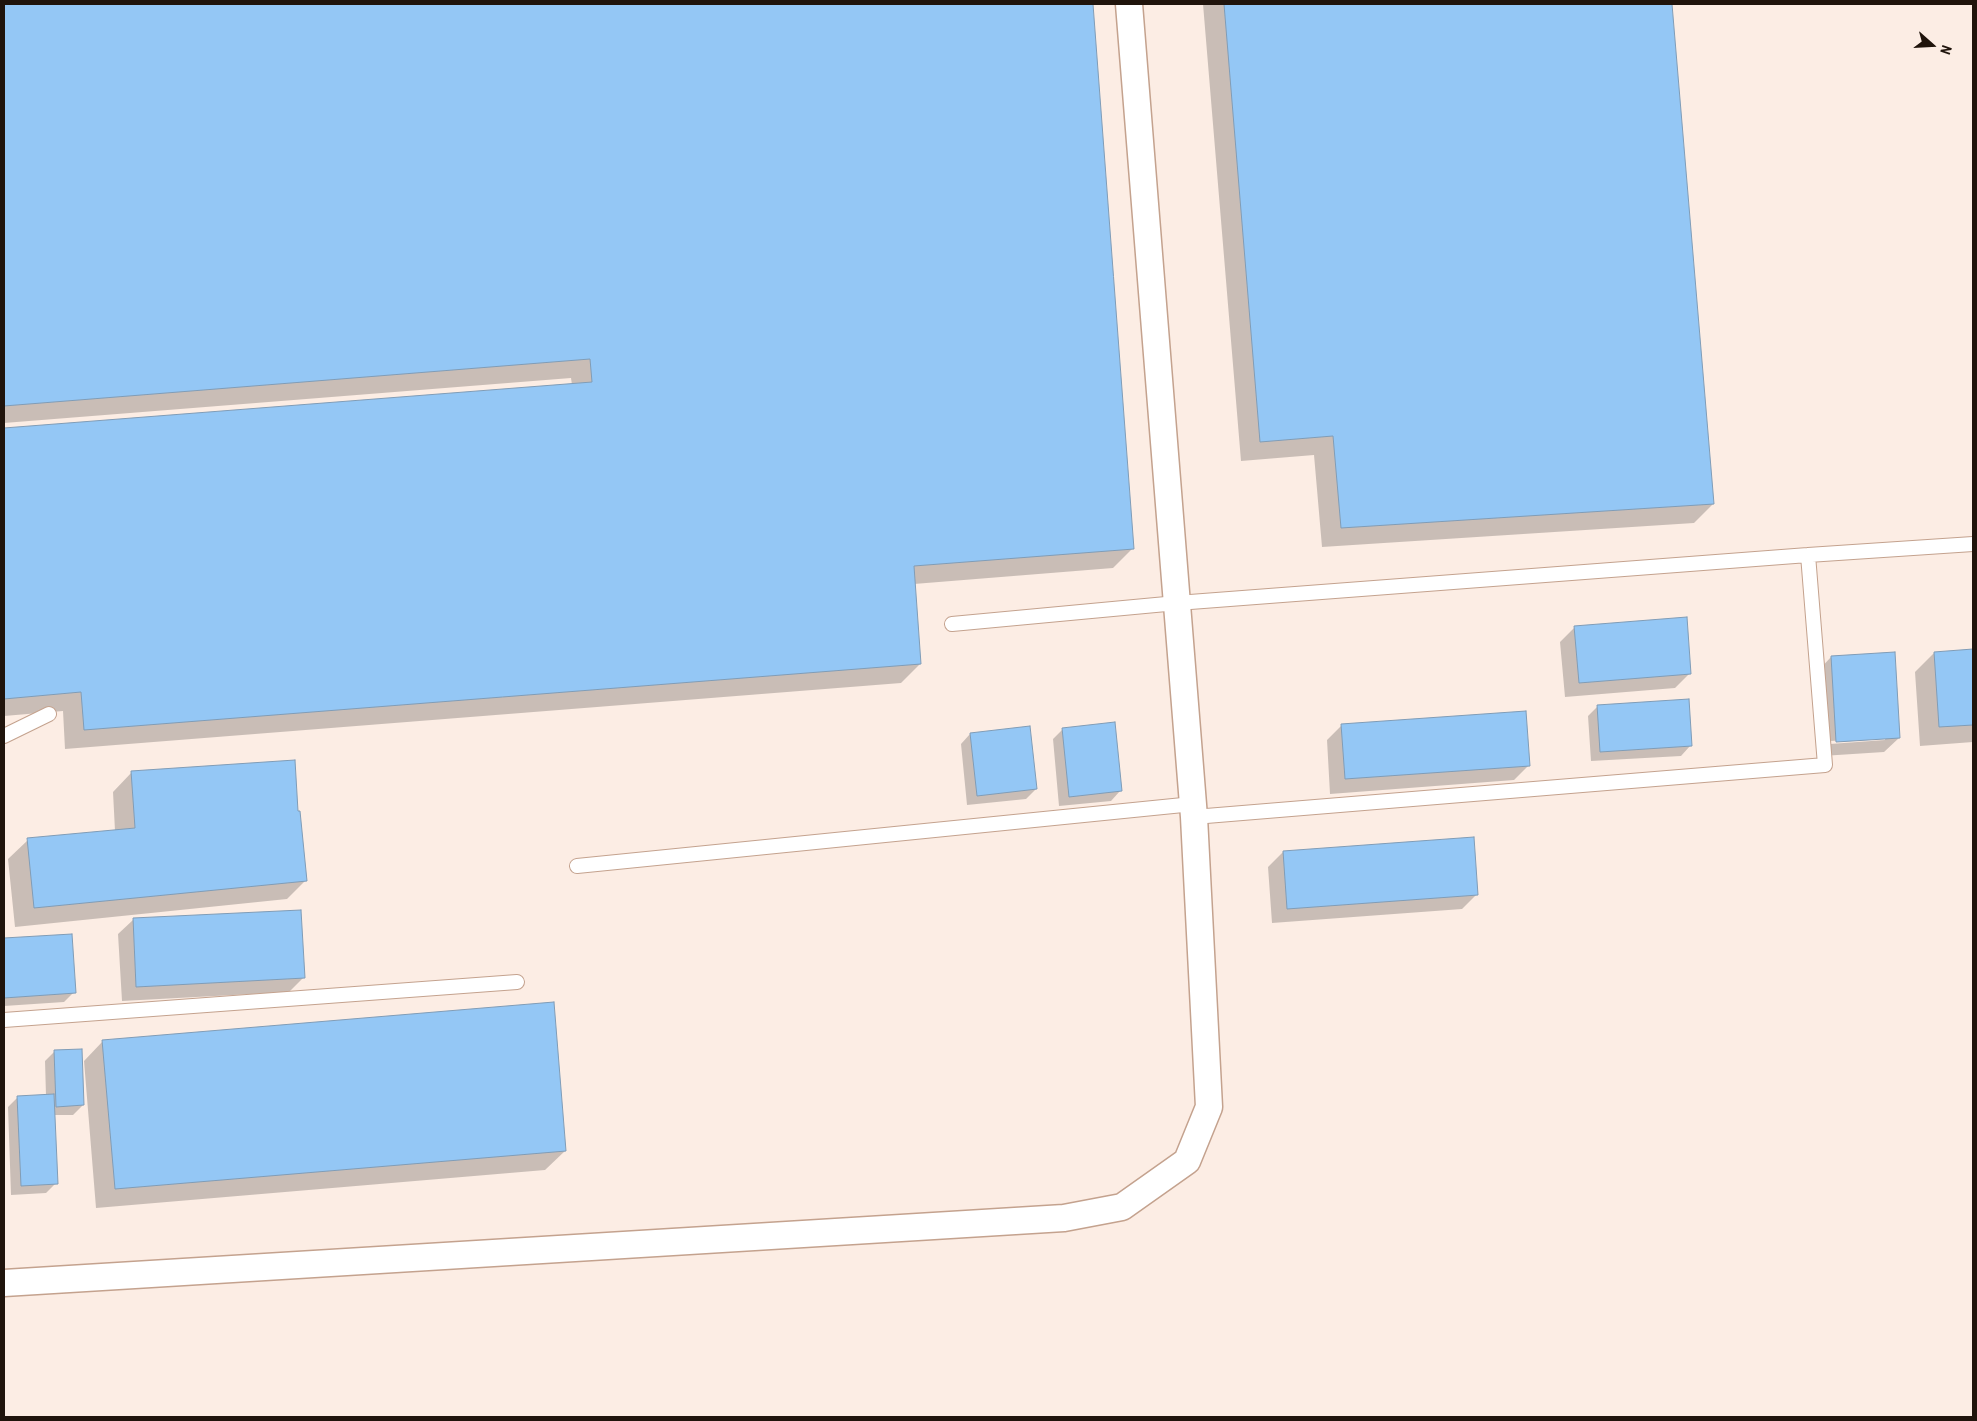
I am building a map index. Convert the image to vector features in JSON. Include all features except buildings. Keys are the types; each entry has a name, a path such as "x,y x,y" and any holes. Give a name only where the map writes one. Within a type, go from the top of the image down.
{"street":[{"path":"4,1283 1064,1218 1122,1207 1186,1161 1209,1107 1193,811 1129,4"}],"lane":[{"path":"952,624 1177,603 1973,544"},
{"path":"577,866 1193,811 1825,765 1808,555"},
{"path":"4,736 49,714"},
{"path":"4,1020 518,982"}]}
